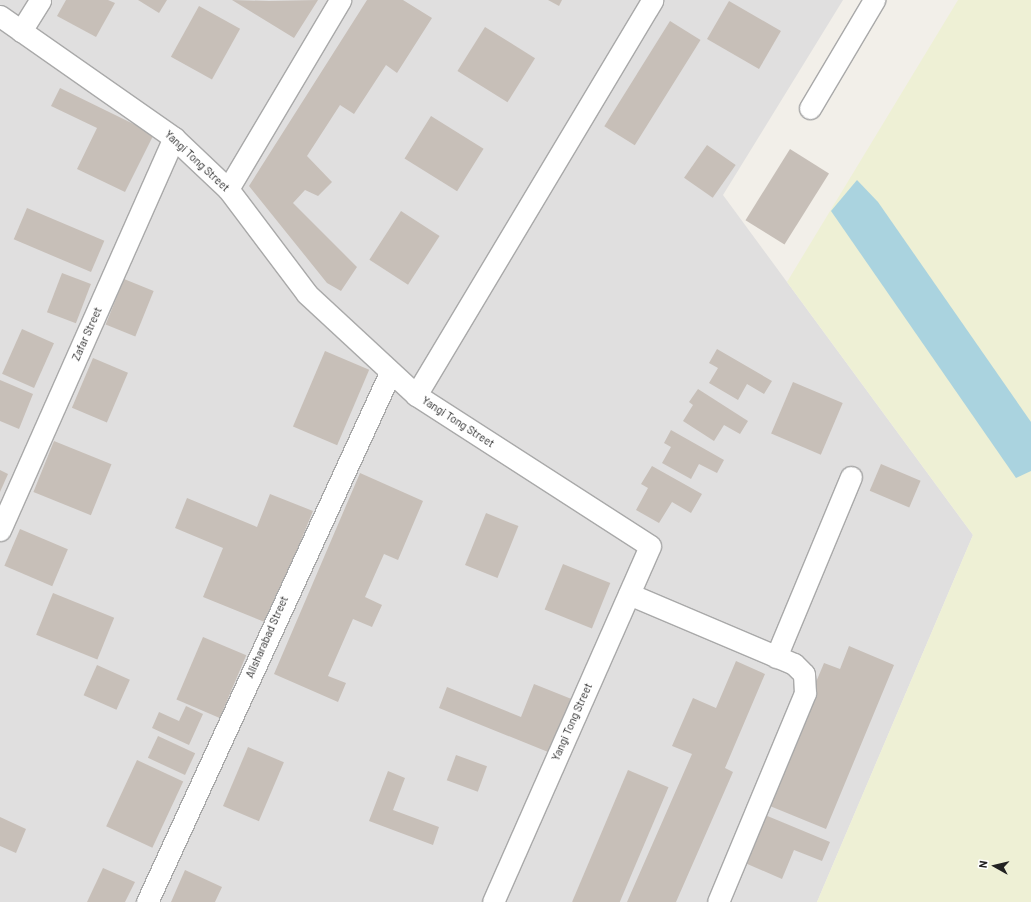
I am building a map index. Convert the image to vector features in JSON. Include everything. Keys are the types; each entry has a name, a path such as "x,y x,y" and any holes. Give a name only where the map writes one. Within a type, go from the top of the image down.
{"street":[{"path":"21,31 40,0"},
{"path":"228,189 340,0"},
{"path":"416,395 652,0"},
{"path":"810,108 874,0"},
{"name":"Yangi Tong Street","path":"0,16 174,138 228,189 307,294 390,373 416,395 650,546 493,902"},
{"name":"Zafar Street","path":"0,530 174,138"},
{"name":"Alisharabad Street","path":"147,902 390,373"},
{"path":"776,657 851,477"},
{"path":"629,594 794,664 804,674 805,693 718,902"}],"shaded area":[{"path":"0,0 843,0 723,195 973,535 817,902 0,902"}],"green space":[{"path":"958,0 1031,0 1031,902 817,902 973,535 787,282"}],"water":[{"path":"857,180 878,202 1031,422 1031,471 1016,478 831,211"}],"building":[{"path":"66,0 108,0 115,3 96,37 57,16"},
{"path":"138,0 167,0 159,13"},
{"path":"232,0 269,1 318,0 294,38"},
{"path":"367,0 403,0 432,18 397,73 386,65 354,114 340,105 307,156 332,182 318,196 305,190 293,203 357,267 341,291 327,283 249,186"},
{"path":"548,0 562,0 559,6"},
{"path":"729,1 781,31 759,69 707,39"},
{"path":"199,6 240,29 212,80 171,57"},
{"path":"670,21 701,40 635,145 604,126"},
{"path":"485,27 535,58 507,102 457,71"},
{"path":"60,88 154,134 125,192 77,169 97,128 51,106"},
{"path":"431,116 484,149 457,191 405,158"},
{"path":"707,145 736,165 713,198 684,178"},
{"path":"790,149 829,173 784,245 745,220"},
{"path":"27,208 104,241 91,272 14,239"},
{"path":"401,211 440,236 408,285 369,260"},
{"path":"62,273 91,284 76,323 47,312"},
{"path":"124,279 154,291 135,336 106,324"},
{"path":"22,329 54,343 34,388 2,374"},
{"path":"717,349 772,381 764,394 747,384 738,400 709,383 718,368 709,363"},
{"path":"325,351 369,370 337,445 293,426"},
{"path":"93,358 128,373 107,423 72,408"},
{"path":"0,380 33,394 19,429 0,421"},
{"path":"793,382 843,403 821,455 771,434"},
{"path":"698,389 748,421 740,434 724,425 714,441 683,421 693,405 689,402"},
{"path":"671,430 724,460 717,473 699,464 691,479 662,463 671,447 664,443"},
{"path":"54,441 111,464 91,515 33,492"},
{"path":"881,464 921,481 909,507 870,491"},
{"path":"652,466 702,494 691,513 672,502 659,523 636,510 648,488 641,484"},
{"path":"0,470 8,474 0,492"},
{"path":"360,473 423,501 398,560 384,554 365,597 382,605 372,627 353,619 328,676 346,683 338,702 274,674"},
{"path":"270,494 313,511 267,623 203,597 223,548 175,528 187,498 257,527"},
{"path":"486,513 518,526 497,578 465,565"},
{"path":"20,529 68,549 52,586 4,566"},
{"path":"563,564 610,583 592,629 545,609"},
{"path":"53,593 114,618 97,659 36,635"},
{"path":"203,637 246,655 220,718 176,700"},
{"path":"849,646 894,665 826,829 765,804 824,663 840,669"},
{"path":"736,661 765,674 725,768 733,772 676,902 627,902 692,754 672,746 693,698 716,708"},
{"path":"97,665 130,680 116,710 84,695"},
{"path":"534,684 574,700 553,754 439,708 447,687 521,717"},
{"path":"186,706 203,714 189,745 152,728 159,712 179,721"},
{"path":"158,736 195,753 185,775 148,758"},
{"path":"248,747 284,762 259,821 223,806"},
{"path":"456,755 487,766 478,792 447,780"},
{"path":"137,760 183,782 152,848 106,826"},
{"path":"628,770 669,787 620,902 572,902"},
{"path":"388,771 405,778 393,810 439,827 433,845 369,821"},
{"path":"765,815 830,842 822,861 794,850 782,879 745,863"},
{"path":"0,817 26,829 16,853 0,846"},
{"path":"103,868 135,882 125,902 87,902"},
{"path":"185,870 222,887 215,902 171,902"}]}
